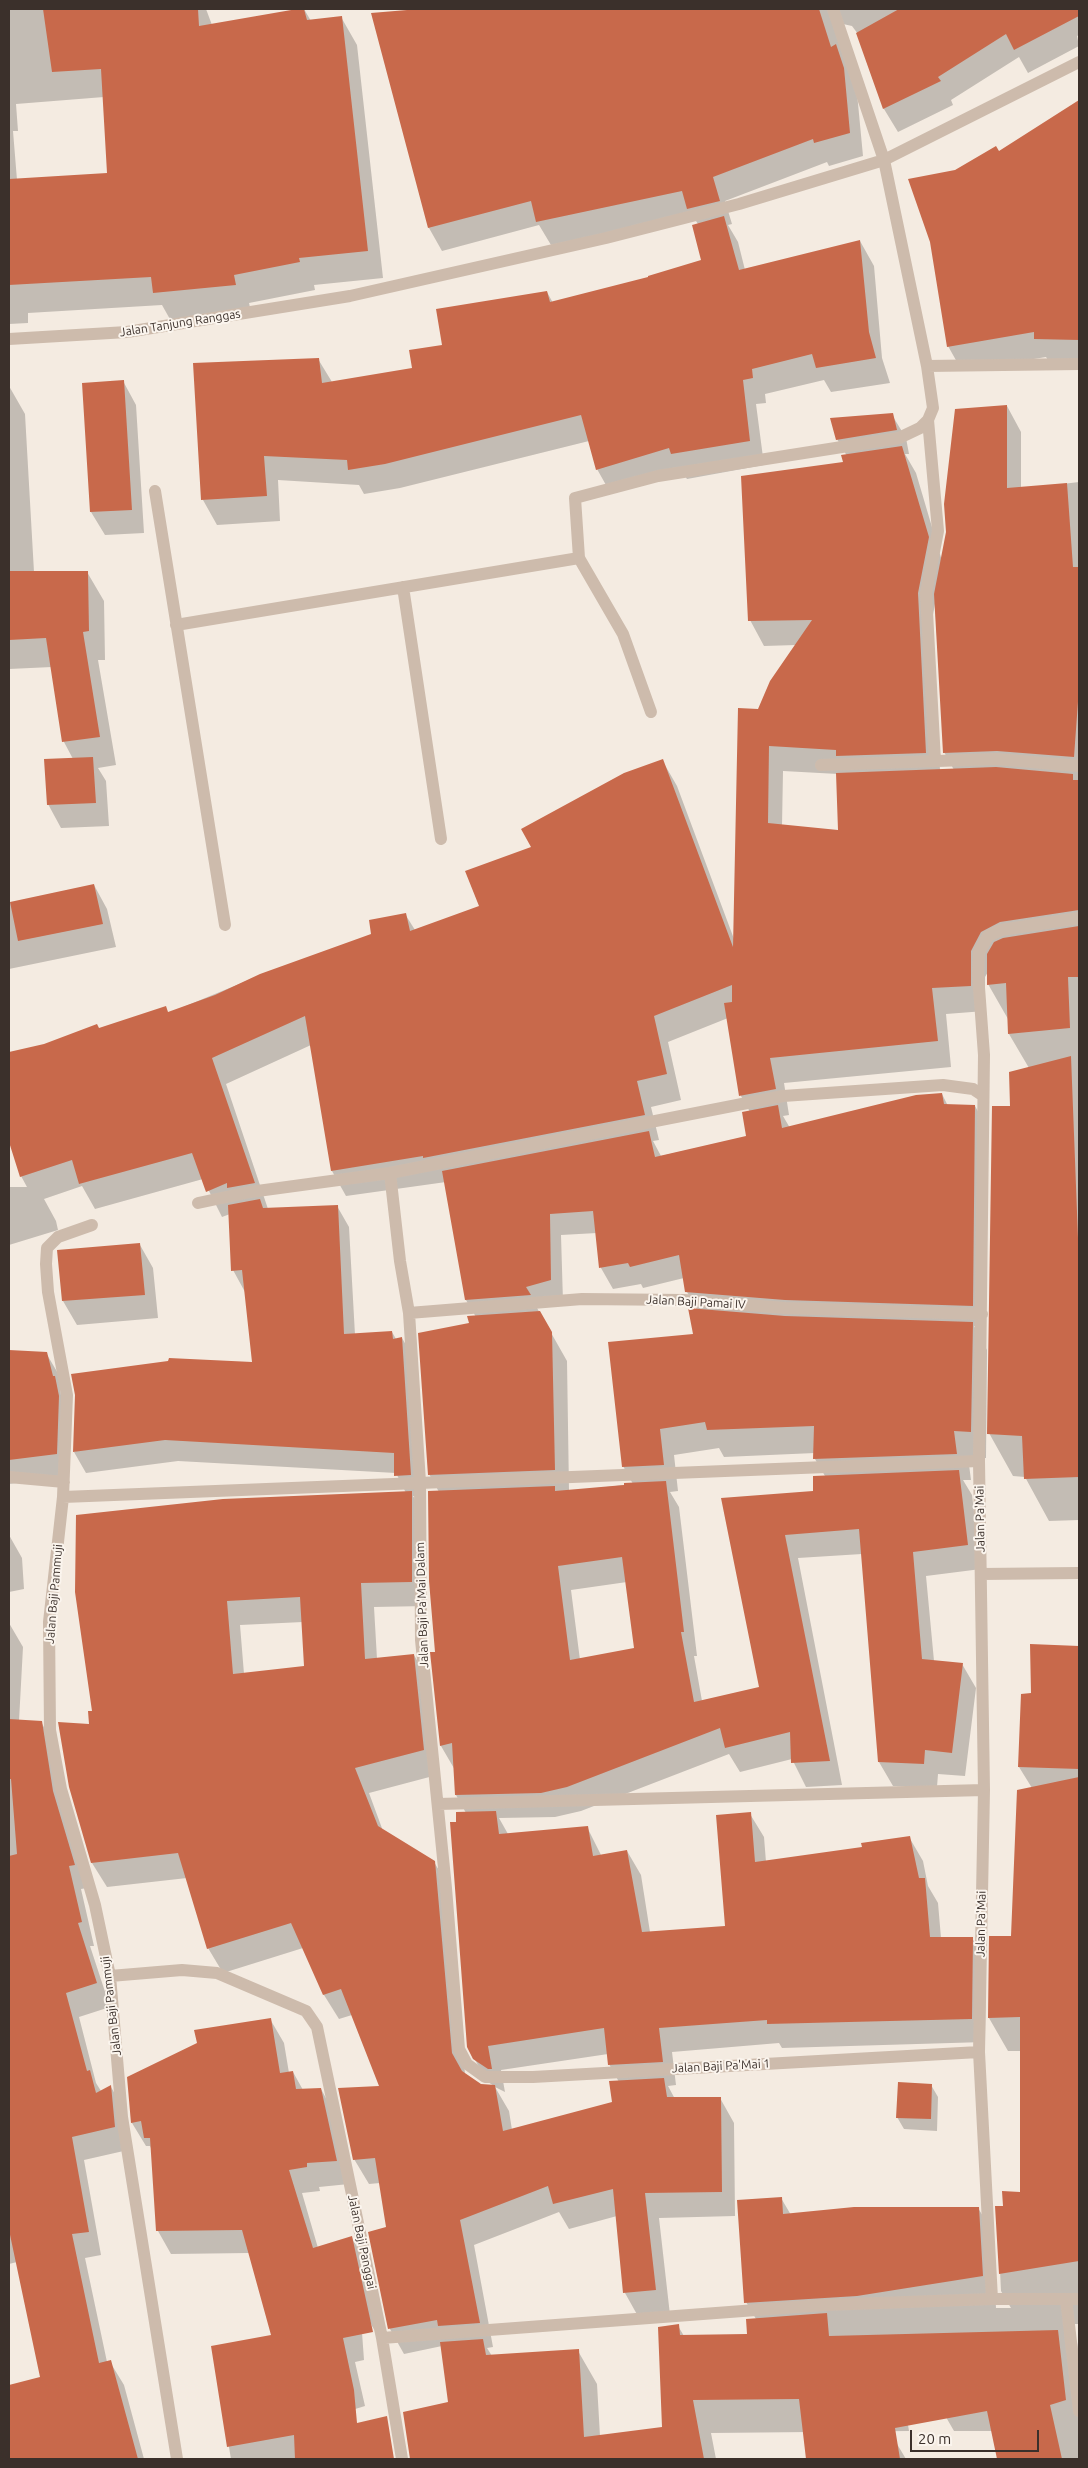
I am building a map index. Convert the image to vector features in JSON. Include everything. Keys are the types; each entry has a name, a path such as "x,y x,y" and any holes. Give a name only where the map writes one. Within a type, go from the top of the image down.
{"street":[{"path":"651,712 623,634 579,558 575,498 658,476 899,438 920,428 928,420 933,408 927,366 884,160 833,9"},
{"name":"Jalan Tanjung Ranggas","path":"9,339 127,332 350,296 606,238 739,204 884,160 1079,62"},
{"path":"927,366 1079,364"},
{"path":"928,420 938,531 926,593 935,761"},
{"path":"155,491 225,925"},
{"path":"176,625 579,558"},
{"path":"402,587 441,839"},
{"path":"821,765 996,759 1079,766"},
{"name":"Jalan Pa'Mai","path":"992,2300 979,2052 984,1790 979,1461 982,1314 982,1095 984,1055 979,952 988,936 1001,930 1079,918"},
{"path":"198,1203 250,1192 390,1173 783,1096 943,1085 973,1089 982,1095"},
{"name":"Jalan Baji Pa'Mai Dalam","path":"390,1173 400,1261 410,1313 420,1482 421,1640 438,1804 459,2049 467,2064"},
{"name":"Jalan Baji Pammuji","path":"92,1225 58,1237 47,1248 48,1292 67,1395 63,1497 49,1622 50,1730 62,1789 95,1905 110,1976 122,2117 177,2459"},
{"name":"Jalan Baji Pamai IV","path":"410,1313 601,1299 684,1300 785,1308 982,1314"},
{"path":"63,1497 382,1486 420,1482 979,1461"},
{"path":"9,1477 64,1482"},
{"path":"981,1574 1079,1573"},
{"path":"438,1804 984,1790"},
{"name":"Jalan Baji Panggai","path":"110,1976 182,1970 217,1973 306,2011 316,2027 382,2338 402,2459"},
{"name":"Jalan Baji Pa'Mai 1","path":"467,2064 485,2077 533,2077 979,2052"},
{"path":"382,2338 823,2305 1073,2299 1079,2411"}],"building":[{"path":"43,9 198,9 199,26 297,9 304,9 307,20 342,16 368,251 299,258 300,262 234,275 236,285 153,293 151,277 9,285 9,179 107,173 101,69 52,72"},
{"path":"419,9 819,9 831,47 836,44 844,68 850,133 814,143 813,139 713,177 720,201 687,209 682,191 536,222 531,201 428,228 371,13"},
{"path":"899,9 1079,9 1079,16 1014,50 1006,34 938,77 941,81 883,109 856,33"},
{"path":"1079,100 1079,340 1034,339 1034,332 947,347 930,242 908,179 955,170 996,146 999,151"},
{"path":"724,216 739,270 860,240 869,332 876,358 816,368 812,354 752,369 753,378 743,380 750,441 671,454 669,448 596,470 581,415 385,464 348,470 347,460 264,456 267,496 201,500 193,363 319,358 322,383 412,368 409,350 442,345 436,309 547,291 550,302 648,277 701,260 692,225"},
{"path":"124,380 132,510 90,512 82,383"},
{"path":"1007,405 1007,488 1067,483 1073,567 1079,567 1079,688 1074,757 997,751 943,753 934,594 946,532 944,504 955,409"},
{"path":"893,413 897,430 836,440 830,418"},
{"path":"902,446 929,537 918,593 926,753 836,756 836,750 769,746 768,823 838,830 836,773 996,767 1073,774 1073,780 1079,780 1079,910 1000,922 981,932 971,951 971,986 932,988 938,1041 770,1058 776,1089 739,1096 724,1003 732,1002 732,985 654,1016 667,1074 637,1081 645,1115 423,1158 423,1156 331,1171 305,1016 212,1058 255,1183 227,1188 227,1183 206,1192 192,1153 79,1184 72,1160 20,1177 9,1142 9,1052 44,1044 97,1024 99,1028 166,1006 168,1012 215,995 260,974 371,934 369,920 406,913 410,931 479,906 465,871 531,847 521,829 624,773 663,759 733,947 738,708 758,709 770,681 812,620 748,621 741,476 843,462 841,455"},
{"path":"9,571 88,571 89,631 83,632 100,737 62,742 46,638 9,640"},
{"path":"93,757 96,803 47,805 44,759"},
{"path":"94,884 103,924 18,941 10,902"},
{"path":"1079,926 1079,977 1068,977 1070,1028 1008,1034 1006,983 987,985 987,954 994,942 1003,938"},
{"path":"1071,1056 1079,1264 1079,1477 1024,1479 1022,1436 987,1434 992,1106 1010,1106 1009,1072"},
{"path":"942,1093 944,1104 975,1105 973,1306 785,1300 685,1292 679,1255 630,1267 628,1263 599,1268 593,1211 550,1214 551,1280 526,1287 531,1295 465,1300 442,1171 649,1131 655,1157 746,1136 742,1112 778,1105 782,1128 916,1095"},
{"path":"260,1199 263,1208 338,1205 344,1334 392,1331 393,1339 402,1337 411,1475 394,1476 394,1453 165,1440 73,1452 75,1395 71,1374 168,1361 169,1358 252,1362 242,1270 231,1271 228,1205"},
{"path":"140,1243 145,1295 62,1301 57,1250"},
{"path":"688,1308 785,1316 973,1322 971,1432 954,1431 957,1454 813,1459 814,1426 707,1430 705,1422 660,1429 664,1465 622,1467 608,1342 693,1334"},
{"path":"540,1311 552,1332 555,1470 428,1475 418,1333 469,1323 467,1316"},
{"path":"9,1350 47,1352 59,1396 57,1454 9,1460"},
{"path":"959,1470 968,1545 913,1552 922,1659 963,1663 952,1753 925,1750 924,1764 878,1762 859,1529 785,1535 830,1761 791,1763 790,1732 725,1748 720,1728 567,1787 541,1793 455,1795 452,1743 440,1746 430,1652 435,1652 429,1581 428,1491 555,1486 555,1491 624,1485 624,1483 666,1481 684,1632 681,1632 694,1702 759,1687 721,1498 813,1491 813,1476","holes":["622,1557 634,1648 570,1660 558,1566"]},
{"path":"412,1491 412,1582 361,1583 365,1659 414,1654 424,1750 355,1768 378,1826 435,1861 452,2053 462,2071 481,2084 495,2085 503,2131 612,2102 609,2081 664,2078 667,2097 721,2097 722,2192 645,2193 656,2290 623,2293 613,2189 553,2204 548,2186 460,2220 480,2323 438,2326 437,2320 388,2329 368,2232 386,2227 375,2158 353,2160 338,2088 379,2086 341,1989 323,1995 291,1923 207,1949 178,1853 91,1863 69,1787 58,1722 89,1724 88,1711 92,1711 75,1592 76,1515 223,1499","holes":["300,1597 304,1666 233,1674 227,1601"]},
{"path":"1030,1644 1079,1646 1079,1769 1018,1767 1021,1694 1031,1693"},
{"path":"9,1719 42,1721 53,1791 75,1865 69,1866 82,1922 78,1923 97,1983 66,1993 87,2071 90,2070 96,2093 111,2085 115,2127 72,2137 89,2232 72,2234 99,2363 111,2360 138,2459 9,2459 9,2385 40,2377 9,2230 9,1856 17,1854 11,1779 9,1779"},
{"path":"1079,1777 1079,2261 999,2274 995,2206 1003,2206 1002,2191 1020,2192 1020,2017 988,2018 989,1936 1011,1936 1017,1790"},
{"path":"496,1811 499,1834 588,1826 593,1856 627,1850 642,1932 725,1926 716,1815 751,1812 755,1862 862,1847 861,1843 910,1836 919,1878 925,1878 930,1937 973,1937 972,2019 767,2024 767,2020 659,2028 663,2062 608,2065 604,2028 488,2046 492,2069 488,2069 473,2059 467,2047 450,1822 456,1822 456,1812"},
{"path":"271,2018 280,2073 293,2071 296,2089 321,2088 337,2161 307,2163 307,2167 289,2170 313,2248 352,2236 373,2332 343,2338 354,2390 357,2423 387,2416 394,2459 295,2459 294,2435 227,2447 211,2346 271,2335 242,2230 156,2231 150,2138 144,2138 141,2121 131,2123 127,2077 197,2043 194,2030"},
{"path":"898,2082 932,2084 931,2119 896,2118"},
{"path":"782,2197 783,2214 854,2207 979,2207 983,2276 857,2296 744,2303 737,2200"},
{"path":"827,2313 829,2336 1058,2330 1066,2400 1050,2405 1062,2459 997,2459 987,2411 895,2428 900,2459 806,2459 799,2399 693,2400 704,2459 410,2459 403,2412 448,2402 440,2342 483,2339 486,2355 579,2349 584,2437 662,2427 658,2327 679,2324 680,2335 747,2334 746,2319"}]}
